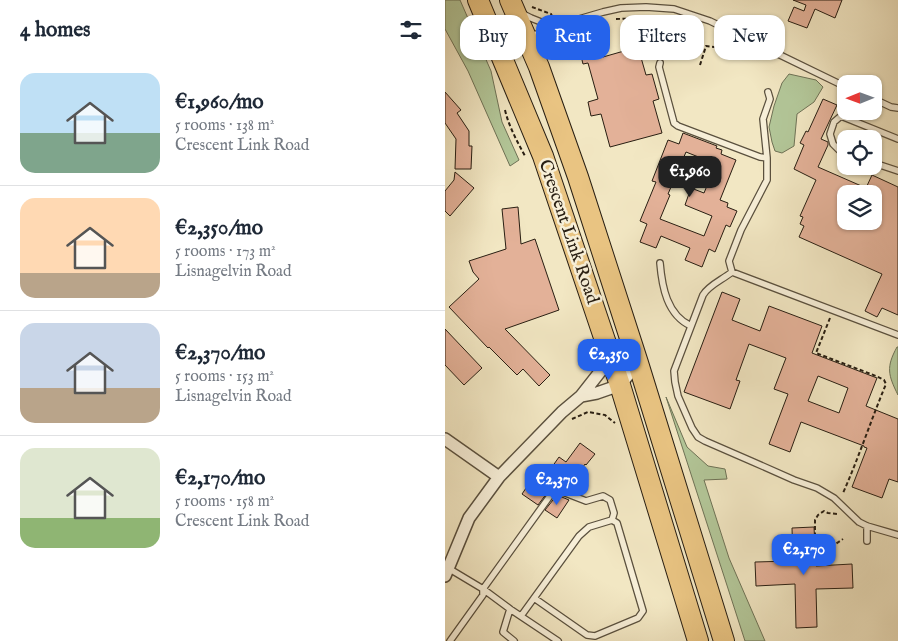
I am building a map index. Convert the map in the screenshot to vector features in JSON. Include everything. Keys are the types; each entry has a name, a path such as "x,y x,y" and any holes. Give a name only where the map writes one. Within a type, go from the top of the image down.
{"highway":[{"name":"Crescent Link Road","path":"477,0 483,15"},
{"name":"Crescent Link Road","path":"526,37 536,58"},
{"name":"Crescent Link Road","path":"502,60 543,156 620,385 698,641"},
{"name":"Crescent Link Road","path":"537,60 578,177 638,363 724,641"}],"street":[{"path":"447,572 469,518 499,478 562,412 581,396 603,368 608,352"},
{"path":"581,396 620,385 638,363"},
{"path":"445,439 499,478"}],"lane":[{"path":"519,6 531,18 536,20"},
{"path":"593,15 621,8 646,7 674,10 714,23"},
{"path":"526,37 536,34"},
{"path":"785,57 837,83"},
{"path":"660,63 659,67 674,123 760,157 767,158"},
{"path":"732,272 729,261 767,180 763,119 770,99 768,92"},
{"path":"883,103 898,108"},
{"path":"837,148 833,144 830,134 834,122 841,116 874,130"},
{"path":"882,133 898,140"},
{"path":"882,166 898,171"},
{"path":"660,263 661,277 671,308 675,315 691,326"},
{"path":"732,272 898,335"},
{"path":"732,272 723,280 707,289 703,295 675,371 678,396 698,437 794,480 817,488 838,502 859,522 898,535"},
{"path":"450,641 555,489 586,501 603,496 611,500 614,513 612,520"},
{"path":"521,616 534,598 579,536 589,527 612,520 617,523 643,611 637,618 595,636 587,635 534,598"},
{"path":"867,526 867,541"},
{"path":"447,572 483,592 558,641"},
{"path":"510,609 503,632 514,641"}],"path":[{"path":"519,6 551,14"},
{"path":"610,20 620,19"},
{"path":"700,65 706,46 714,47"},
{"path":"505,110 511,128 527,161"},
{"path":"833,310 816,353 876,376 884,380 886,384 853,471 838,502"},
{"path":"814,347 818,348"},
{"path":"562,412 572,419 587,412 605,415 616,424"},
{"path":"813,562 815,558 815,520 818,515 824,510 828,513 839,514 846,509"},
{"path":"815,558 843,539"}],"green space":[{"path":"445,0 460,0 467,15 460,15 460,56 445,29"},
{"path":"462,60 486,60 491,71 502,122 519,160 510,166"},
{"path":"789,74 816,80 823,87 814,102 797,114 794,146 782,153 775,151 769,127 782,83"},
{"path":"897,347 898,395 890,376 891,360"},
{"path":"666,397 687,447 708,466 725,469 727,479 704,480 729,558 765,641 745,641"}],"building":[{"path":"793,0 842,0 835,18 815,9 807,28 788,21 794,7 804,11 806,5"},
{"path":"620,52 620,60 642,60 646,75 652,74 659,99 653,101 662,133 610,147 601,114 591,116 588,102 598,99 588,63 583,64 582,60 610,60 610,55"},
{"path":"445,92 461,110 457,113 469,131 469,146 472,146 471,169 455,169 456,139 445,123"},
{"path":"823,99 837,105 821,139 828,142 828,145 818,167 859,185 837,185 837,230 882,230 882,185 867,185 872,175 898,187 898,315 882,308 877,317 865,311 882,274 799,237 804,226 800,224 803,217 800,216 816,180 794,169 804,145 800,143 806,131 808,132"},
{"path":"683,133 717,146 716,148 722,150 721,154 736,160 720,200 728,203 727,207 737,211 730,227 726,225 715,252 709,249 702,267 685,260 690,248 661,236 656,248 640,242 647,224 640,221 656,182 652,181 668,140 679,144","holes":["686,152 716,164 704,193 691,188 685,205 712,216 704,236 660,219 670,195 668,194"]},
{"path":"455,172 474,188 450,216 445,211 445,191 454,180"},
{"path":"518,207 521,244 535,239 559,310 505,329 550,375 539,386 523,369 517,375 449,307 479,279 473,272 469,261 506,249 502,209"},
{"path":"722,292 740,299 732,320 760,331 769,306 822,326 812,353 877,378 866,406 898,419 898,482 889,479 882,498 852,487 867,448 801,422 790,452 769,444 788,394 774,389 786,358 749,344 736,380 740,381 730,409 684,392","holes":["818,376 848,388 839,413 808,401"]},
{"path":"445,329 482,368 464,385 445,365"},
{"path":"580,443 595,454 585,464 570,490 553,485 538,505 522,494 535,475 541,479 559,457 566,462"},
{"path":"557,495 569,500 557,518 545,510"},
{"path":"814,527 816,566 852,564 853,588 816,589 817,627 796,628 795,584 756,586 755,562 793,561 792,528"}]}
